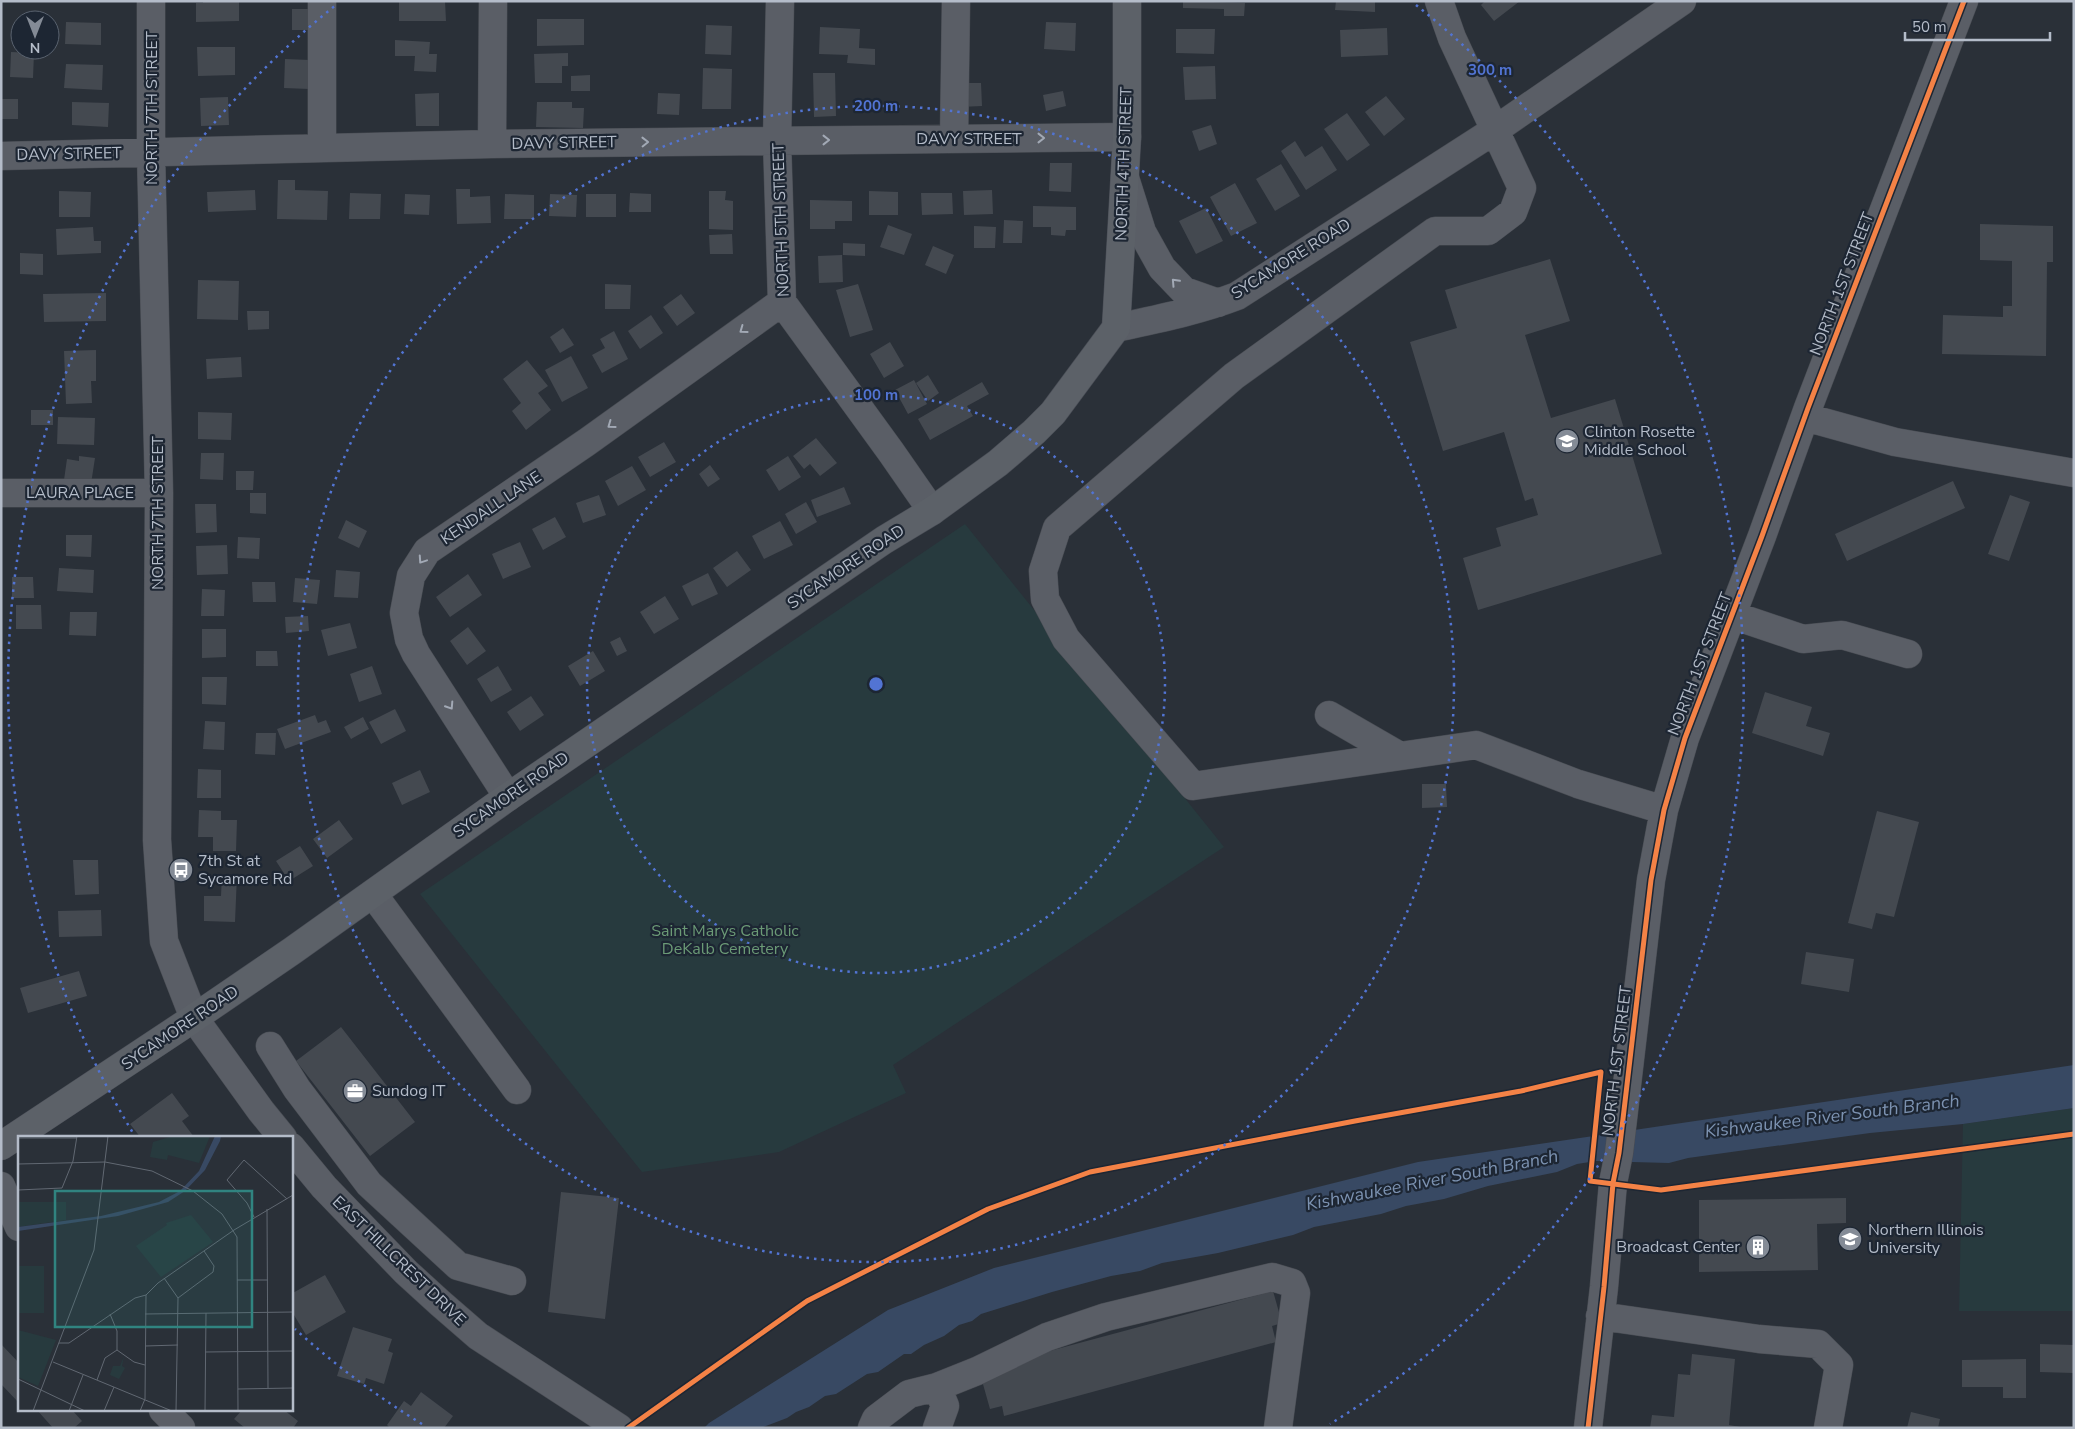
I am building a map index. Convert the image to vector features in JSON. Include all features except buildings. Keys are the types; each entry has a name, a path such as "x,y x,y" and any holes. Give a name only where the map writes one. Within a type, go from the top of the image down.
{"main road":[{"name":"NORTH 4TH STREET","path":"1116,328 1127,137 1127,1"},
{"name":"SYCAMORE ROAD","path":"1,1146 194,1018 373,894 508,797 876,545 932,511 998,463 1053,413 1116,328"}],"street":[{"name":"NORTH 7TH STREET","path":"151,1 151,152 159,493 157,840 164,941 194,1018"},
{"path":"322,1 322,148"},
{"path":"492,144 493,1"},
{"name":"NORTH 5TH STREET","path":"780,1 777,140 782,302 932,511"},
{"path":"954,139 956,1"},
{"path":"1440,1 1452,38 1522,188 1513,212 1488,231 1435,231 1234,376 1057,528 1043,571 1045,599 1066,638 1193,786 1476,744 1578,784 1664,810"},
{"name":"SYCAMORE ROAD","path":"1116,328 1167,317 1237,296 1495,130 1682,1"},
{"name":"NORTH 1ST STREET","path":"1588,1428 1613,1183 1619,1153 1651,880 1664,810 1685,738 1964,1"},
{"name":"DAVY STREET","path":"1,156 492,144 1127,137"},
{"path":"1124,176 1142,232 1162,268 1184,291 1218,303"},
{"name":"KENDALL LANE","path":"508,797 416,654 409,639 404,613 411,576 428,552 587,442 782,302"},
{"path":"1805,417 1895,442 2074,473"},
{"name":"LAURA PLACE","path":"1,494 159,493"},
{"path":"1732,615 1803,639 1842,635 1908,654"},
{"path":"1329,715 1400,756"},
{"path":"373,894 517,1090"},
{"path":"194,1018 281,1136"},
{"path":"270,1046 297,1088 369,1184 458,1266 512,1281"},
{"name":"EAST HILLCREST DRIVE","path":"292,1148 331,1194 406,1272 446,1309 478,1336 618,1428"},
{"path":"1,1186 18,1225"},
{"path":"872,1428 876,1419 910,1394 937,1387 977,1371 1047,1337 1106,1317 1272,1277 1292,1284 1296,1294 1278,1428"},
{"path":"1600,1316 1759,1339 1818,1344 1839,1365 1828,1428"},
{"path":"937,1387 945,1406 937,1428"},
{"path":"165,1412 182,1428"}],"green space":[{"name":"Saint Marys Catholic DeKalb Cemetery","path":"965,524 1224,847 893,1065 906,1093 779,1152 642,1172 420,894"},
{"path":"2074,1108 2074,1311 1959,1311 1963,1124"}],"water":[{"name":"Kishwaukee River South Branch","path":"2074,1065 2074,1108 1963,1124 1870,1133 1688,1158 1669,1163 1596,1161 1577,1164 1557,1172 1488,1186 1381,1214 1314,1227 1293,1235 1218,1253 1162,1263 1140,1271 1111,1276 981,1314 972,1321 959,1325 944,1336 924,1345 911,1354 904,1354 878,1372 867,1374 836,1394 825,1396 809,1407 787,1418 761,1428 704,1428 709,1423 888,1310 994,1268 1418,1162"}],"cycle path":[{"path":"1588,1428 1604,1287 1613,1183 1619,1153 1651,880 1664,810 1685,738 1762,536 1808,408 1964,1"},
{"path":"628,1428 807,1301 988,1209 1090,1172 1521,1091 1601,1072 1590,1181 1661,1190 2074,1134"}],"place":[{"name":"Clinton Rosette Middle School","path":"1567,441"},
{"name":"7th St at Sycamore Rd","path":"181,870"},
{"name":"Sundog IT","path":"355,1091"},
{"name":"Northern Illinois University","path":"1850,1239"},
{"name":"Broadcast Center","path":"1758,1247"}]}
